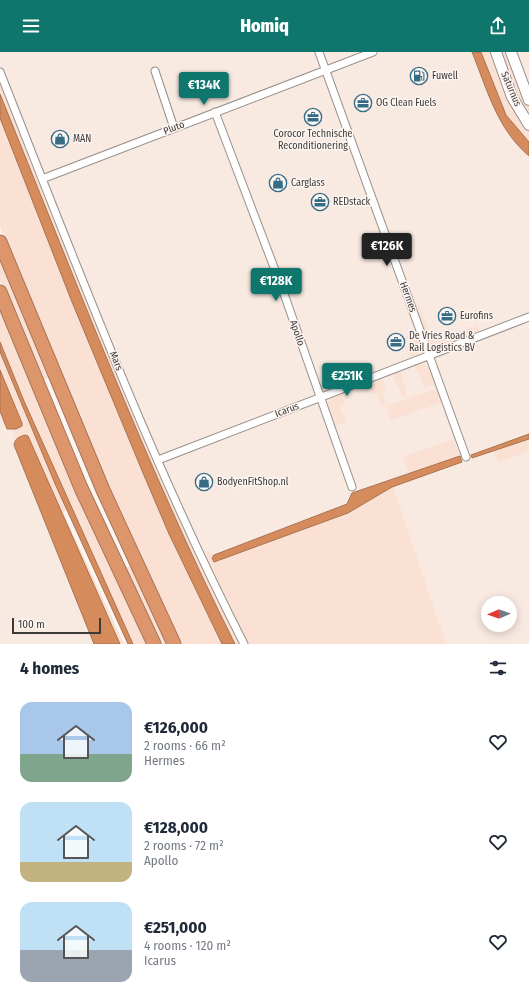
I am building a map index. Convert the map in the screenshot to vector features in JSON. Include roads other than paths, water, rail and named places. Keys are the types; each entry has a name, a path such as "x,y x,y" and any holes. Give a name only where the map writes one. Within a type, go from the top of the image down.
{"highway":[{"path":"0,242 103,490 174,644"},
{"path":"0,292 81,488 154,644"}],"main road":[{"name":"Saturnus","path":"496,52 512,97 529,125"},
{"name":"Saturnus","path":"510,52 529,100"}],"street":[{"name":"Hermes","path":"319,52 466,457"},
{"name":"Pluto","path":"42,179 373,52"},
{"path":"155,71 174,128"},
{"name":"Mars","path":"0,72 117,364 158,460 244,644"},
{"name":"Apollo","path":"215,112 282,291 352,487"},
{"name":"Icarus","path":"158,460 529,316"}],"place":[{"name":"Fuwell","path":"419,76"},
{"name":"OG Clean Fuels","path":"363,103"},
{"name":"Corocor Technische Reconditionering","path":"313,117"},
{"name":"MAN","path":"60,139"},
{"name":"Carglass","path":"278,183"},
{"name":"REDstack","path":"320,202"},
{"name":"Eurofins","path":"447,316"},
{"name":"De Vries Road & Rail Logistics BV","path":"396,342"},
{"name":"BodyenFitShop.nl","path":"204,482"}]}
